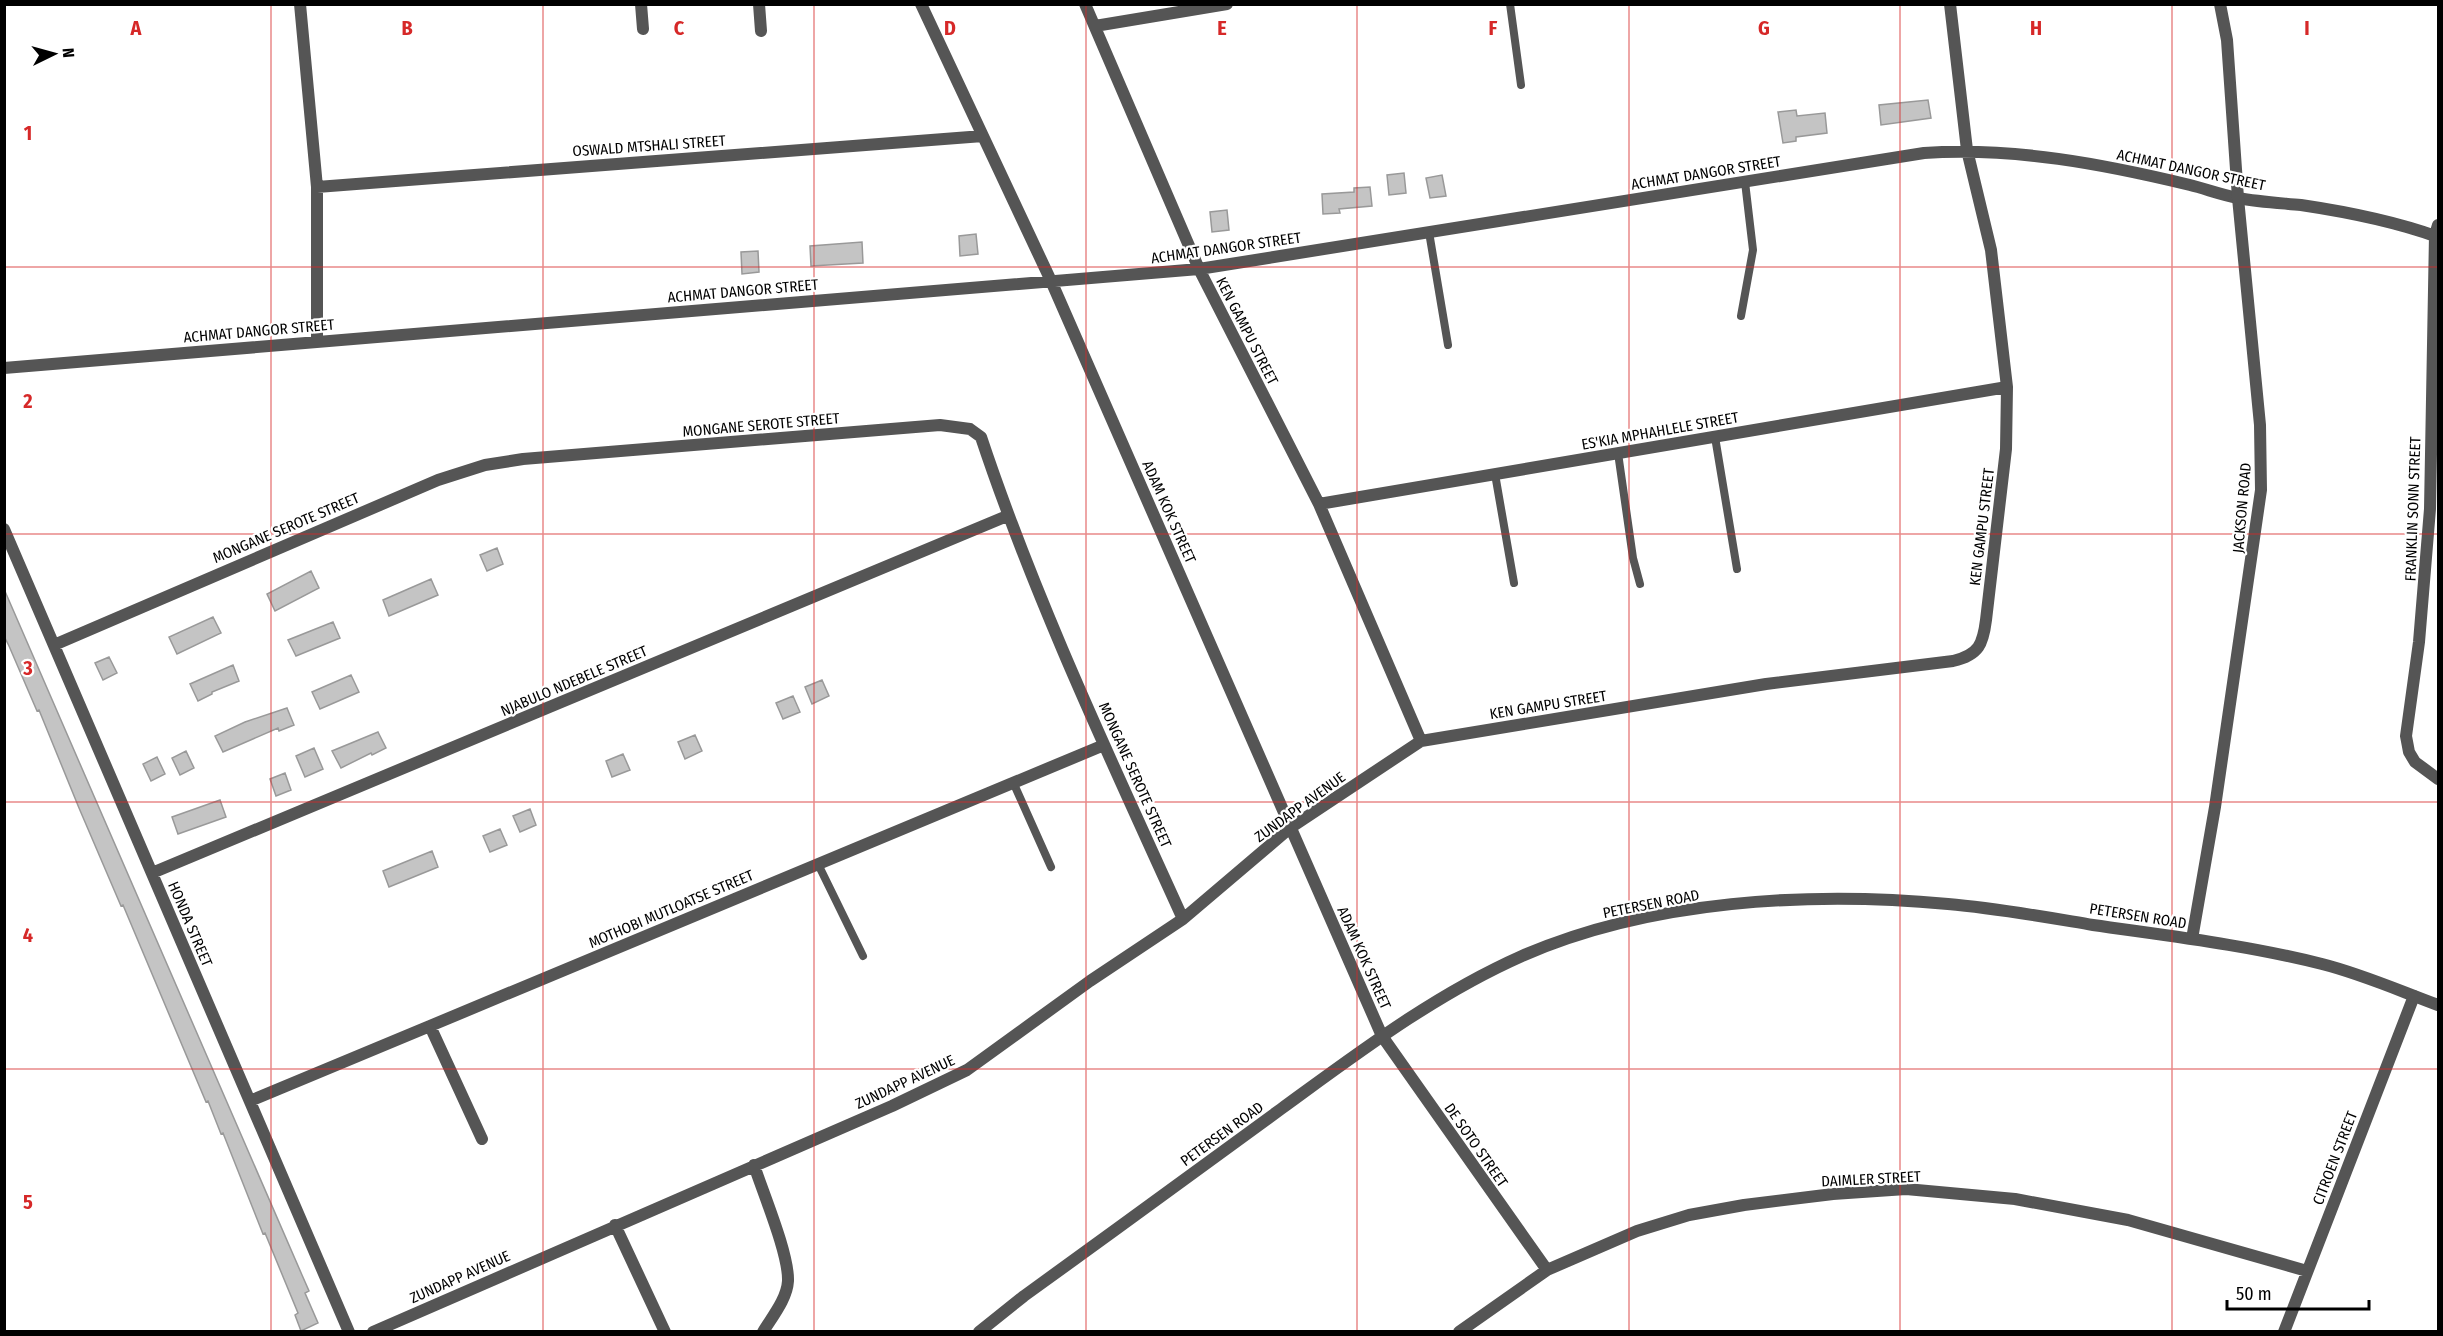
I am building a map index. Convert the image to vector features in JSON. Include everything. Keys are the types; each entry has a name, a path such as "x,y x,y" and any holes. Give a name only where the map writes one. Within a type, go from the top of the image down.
{"street":[{"path":"300,4 317,187 317,341"},
{"path":"641,4 643,29"},
{"path":"759,4 762,31"},
{"name":"ADAM KOK STREET","path":"921,4 1052,283 1382,1036"},
{"name":"KEN GAMPU STREET","path":"1085,4 1199,269 1319,504 1421,741 1766,684 1953,661 1973,654 1980,645 1985,627 2006,449 2007,387 1991,250 1967,150 1950,4"},
{"path":"1095,26 1227,4"},
{"name":"JACKSON ROAD","path":"2192,939 2215,807 2261,490 2260,425 2238,198 2227,40 2220,4"},
{"name":"OSWALD MTSHALI STREET","path":"317,187 983,136"},
{"name":"ACHMAT DANGOR STREET","path":"4,368 878,294 1052,283 1199,269 1924,153 1967,150 2060,159 2190,185 2238,198 2303,206 2437,232"},
{"name":"FRANKLIN SONN STREET","path":"2437,232 2434,510 2406,736 2409,752 2415,762 2439,779"},
{"name":"ES'KIA MPHAHLELE STREET","path":"1319,504 2007,387"},
{"name":"MONGANE SEROTE STREET","path":"54,645 438,480 485,465 523,459 940,425 970,429 981,437 1007,516 1104,745 1183,919"},
{"name":"NJABULO NDEBELE STREET","path":"152,873 1007,516"},
{"name":"HONDA STREET","path":"4,529 349,1332"},
{"name":"ZUNDAPP AVENUE","path":"374,1332 615,1225 902,1102 967,1070 1090,981 1183,919 1290,828 1421,741"},
{"name":"MOTHOBI MUTLOATSE STREET","path":"250,1101 1104,745"},
{"name":"PETERSEN ROAD","path":"979,1332 1043,1282 1382,1036 1451,992 1523,956 1598,929 1696,909 1759,902 1861,899 1946,904 2192,939 2325,964 2370,978 2439,1005"},
{"name":"CITROEN STREET","path":"2284,1332 2414,996"},
{"path":"430,1026 482,1139"},
{"name":"DE SOTO STREET","path":"1382,1036 1547,1270"},
{"path":"754,1165 787,1264 788,1283 783,1299 763,1332"},
{"name":"DAIMLER STREET","path":"1460,1332 1547,1270 1636,1231 1689,1215 1744,1205 1906,1189 2016,1199 2128,1220 2307,1271"},
{"path":"615,1225 665,1332"}],"lane":[{"path":"1510,4 1521,85"},
{"path":"1741,316 1753,250 1744,182"},
{"path":"1429,232 1448,345"},
{"path":"1715,437 1737,568"},
{"path":"1618,453 1633,558 1640,584"},
{"path":"1495,474 1514,583"},
{"path":"1013,782 1051,867"},
{"path":"818,864 863,956"}],"building":[{"path":"1928,100 1931,118 1881,125 1879,105"},
{"path":"1796,110 1797,116 1825,113 1827,133 1796,137 1796,141 1783,143 1778,112"},
{"path":"1404,173 1406,193 1389,195 1387,175"},
{"path":"1442,175 1446,196 1430,198 1426,178"},
{"path":"1370,187 1372,206 1339,209 1340,213 1323,214 1322,194 1354,192 1354,188"},
{"path":"1227,210 1229,230 1212,232 1210,212"},
{"path":"976,234 978,254 960,256 959,236"},
{"path":"862,242 863,263 811,266 810,246"},
{"path":"758,251 759,272 742,274 741,252"},
{"path":"497,548 503,564 487,571 480,555"},
{"path":"311,571 319,588 275,611 267,594"},
{"path":"431,579 438,595 389,616 383,600"},
{"path":"4,589 309,1291 305,1293 318,1323 301,1331 295,1315 298,1313 265,1233 263,1234 223,1133 221,1134 208,1101 206,1102 39,710 37,711 4,636"},
{"path":"213,617 221,633 177,654 169,637"},
{"path":"333,622 340,638 296,656 288,640"},
{"path":"109,657 117,673 103,680 95,663"},
{"path":"233,665 239,681 212,692 198,701 190,684"},
{"path":"351,675 359,692 320,709 312,692"},
{"path":"822,680 829,696 812,704 805,687"},
{"path":"793,696 800,712 783,719 776,703"},
{"path":"287,708 294,725 279,731 278,728 223,752 215,736 245,722"},
{"path":"378,732 386,748 341,768 332,751"},
{"path":"695,735 702,751 685,759 678,742"},
{"path":"314,748 323,769 305,777 296,756"},
{"path":"186,751 194,768 180,775 172,758"},
{"path":"623,754 630,770 612,777 606,761"},
{"path":"157,757 165,774 151,781 143,764"},
{"path":"285,773 291,790 276,796 270,779"},
{"path":"220,800 226,817 178,834 172,817"},
{"path":"530,809 536,825 520,832 513,816"},
{"path":"500,829 507,845 490,852 483,836"},
{"path":"432,851 438,867 389,887 383,871"}]}
